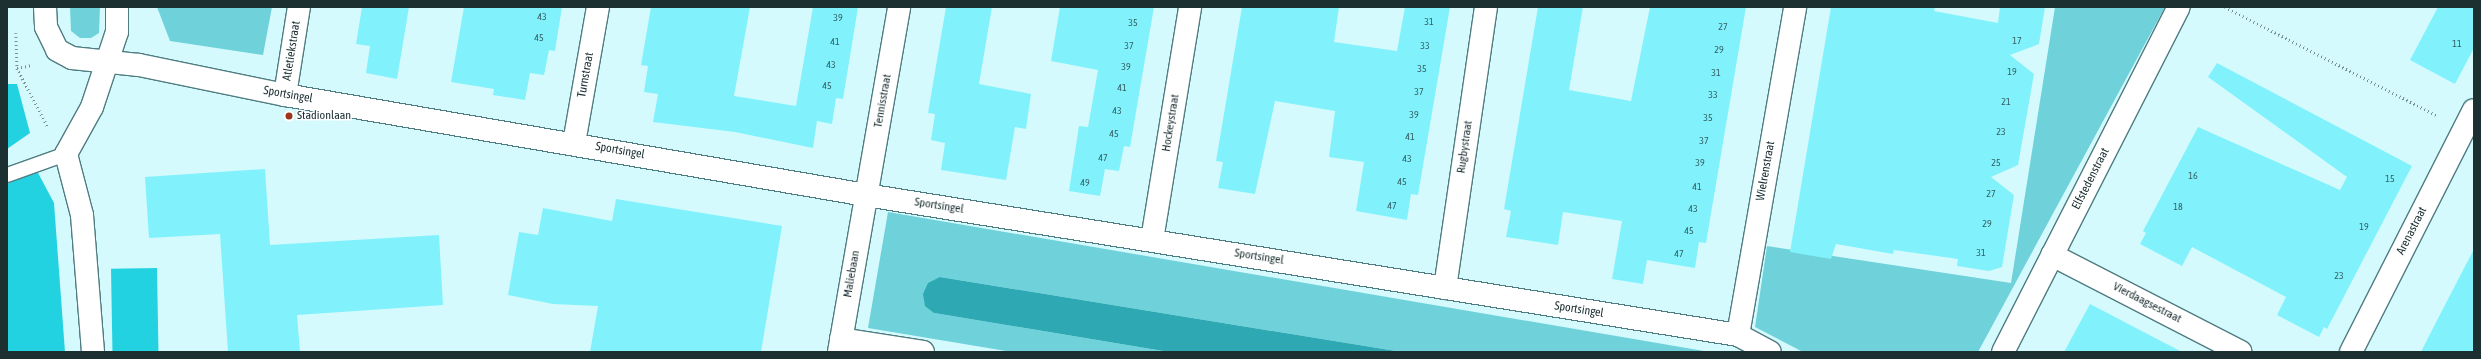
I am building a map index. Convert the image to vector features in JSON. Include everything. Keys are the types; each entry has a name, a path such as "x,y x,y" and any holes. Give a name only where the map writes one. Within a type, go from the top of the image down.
{"street":[{"path":"45,7 46,27 56,50 72,58 106,62"},
{"path":"93,352 82,214 66,154 92,107 117,32 117,7"},
{"name":"Atletiekstraat","path":"285,95 299,7"},
{"name":"Turnstraat","path":"574,143 598,7"},
{"name":"Tennisstraat","path":"866,195 899,7"},
{"name":"Hockeystraat","path":"1152,240 1190,7"},
{"name":"Rugbystraat","path":"1445,288 1486,7"},
{"name":"Wielrenstraat","path":"1738,335 1794,7"},
{"name":"Elfstedenstraat","path":"2003,352 2179,7"},
{"name":"Sportsingel","path":"106,62 285,95 574,143 866,195 1738,335 1770,352"},
{"name":"Arenastraat","path":"2351,352 2474,110"},
{"name":"Maliebaan","path":"840,345 866,195"},
{"name":"Vierdaagsestraat","path":"2052,255 2241,352"},
{"path":"840,345 923,352"}],"lane":[{"path":"7,175 66,154"}],"path":[{"path":"2225,7 2464,130"},
{"path":"16,30 17,68 42,119 66,154"}],"shaded area":[{"path":"70,7 100,7 99,33 91,38 80,38 71,31"},
{"path":"157,7 272,7 263,55 170,41"},
{"path":"2055,7 2165,7 1978,352 1803,352 1755,327 1767,246 2011,283"},
{"path":"7,84 17,84 30,133 7,149"},
{"path":"37,171 54,203 65,352 7,352 7,184"},
{"path":"888,212 1710,352 1402,352 940,277 934,313 1169,352 1012,352 868,328"},
{"path":"157,268 158,352 112,352 111,269"},
{"path":"940,277 1402,352 1169,352 934,313 925,306 923,294 928,283"}],"building":[{"path":"362,7 409,7 397,79 366,73 370,46 356,44"},
{"path":"464,7 562,7 555,51 549,50 544,75 530,73 525,100 493,95 494,89 451,82"},
{"path":"651,7 750,7 734,96 796,106 813,7 858,7 843,99 836,98 832,124 817,121 813,148 735,132 653,122 658,94 644,92 648,66 641,65"},
{"path":"946,7 992,7 979,84 1031,94 1026,129 1015,127 1006,180 941,170 945,143 931,140 935,114 928,113"},
{"path":"1060,7 1154,7 1130,147 1124,146 1119,171 1105,169 1100,196 1069,191 1079,126 1088,127 1098,70 1051,61"},
{"path":"1242,7 1339,7 1334,42 1397,51 1405,7 1450,7 1418,195 1411,194 1407,220 1356,211 1364,162 1329,157 1335,111 1275,101 1255,194 1218,188 1223,162 1216,161"},
{"path":"1538,7 1583,7 1569,90 1631,101 1650,7 1746,7 1706,243 1699,242 1695,268 1647,260 1643,284 1612,279 1622,221 1563,212 1558,245 1506,237 1511,211 1504,209"},
{"path":"1831,7 1935,7 1934,11 1998,23 2000,7 2045,7 2039,44 2010,55 2034,74 2018,165 1991,177 2014,195 2002,267 1989,271 1957,266 1958,259 1894,250 1893,254 1836,244 1831,259 1790,252"},
{"path":"2438,7 2474,7 2474,48 2455,84 2410,60"},
{"path":"2217,63 2412,166 2327,329 2324,327 2319,337 2277,315 2286,297 2192,247 2182,266 2140,244 2146,233 2143,231 2198,127 2340,190 2347,177 2208,77"},
{"path":"265,169 270,245 439,235 443,305 297,315 300,352 228,352 220,234 149,238 145,177"},
{"path":"616,199 782,226 761,352 590,352 598,306 553,304 508,295 519,232 538,235 543,208 612,221"},
{"path":"2474,249 2474,352 2421,352 2431,332"},
{"path":"2090,304 2182,352 2064,352"}],"place":[{"name":"Stadionlaan","path":"289,116"}]}
